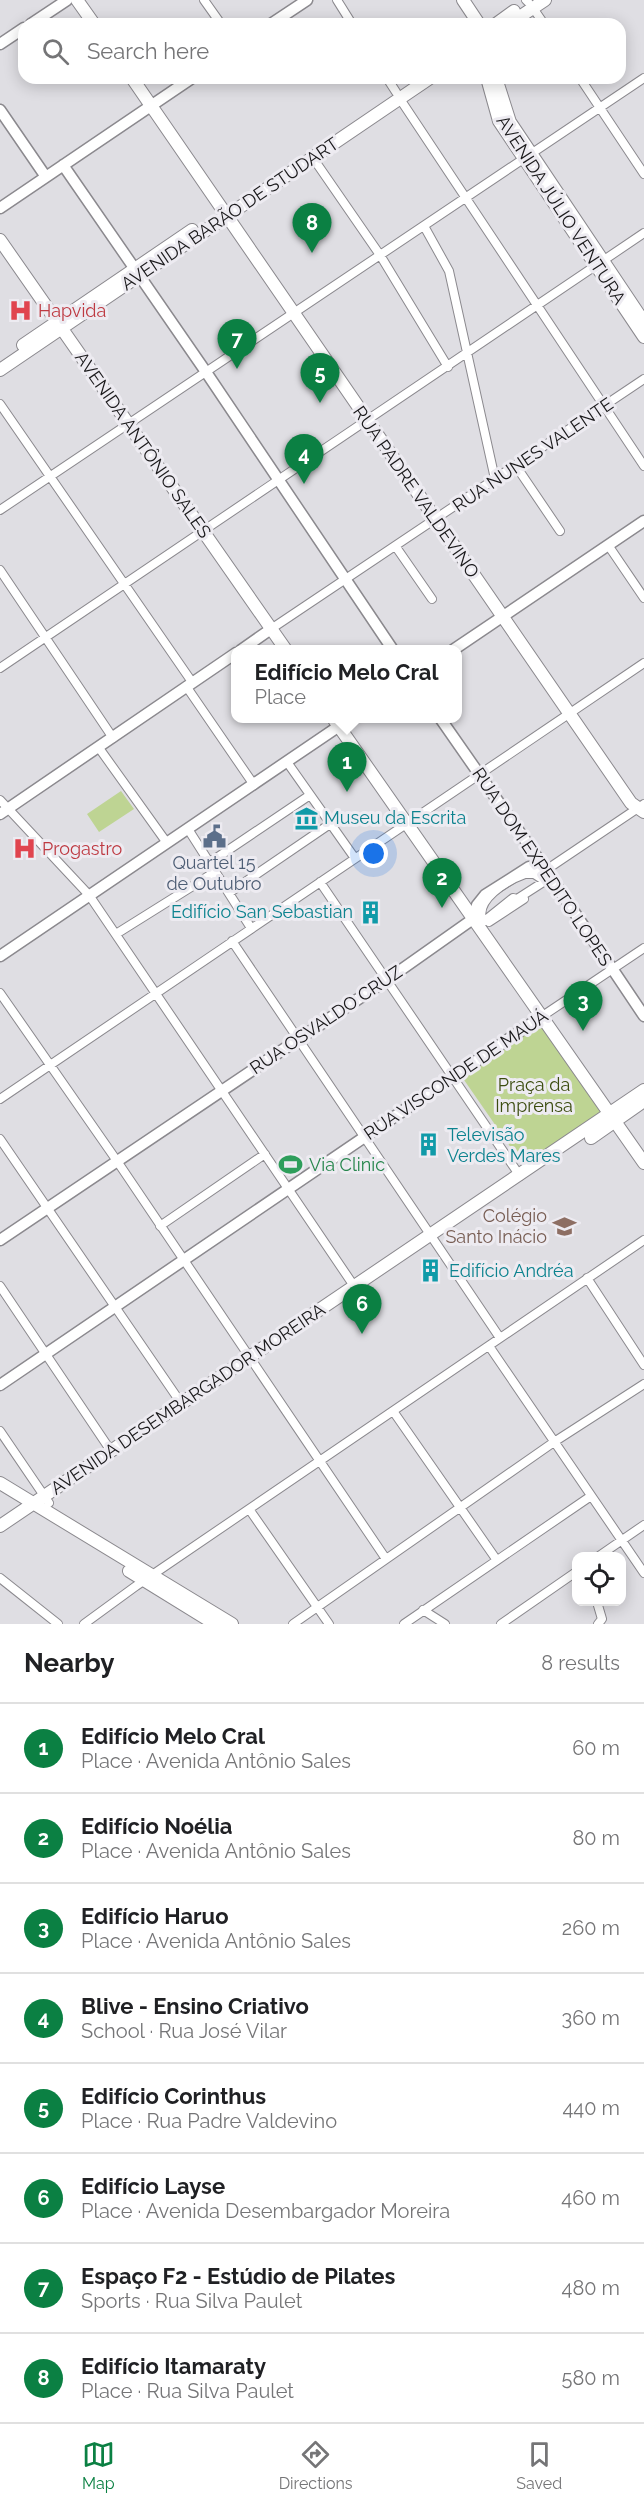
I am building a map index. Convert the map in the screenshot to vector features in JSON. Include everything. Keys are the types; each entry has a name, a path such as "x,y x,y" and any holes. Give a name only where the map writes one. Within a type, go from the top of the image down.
{"main road":[{"path":"77,0 90,18"},
{"path":"453,0 465,18"},
{"path":"463,0 475,18"},
{"path":"505,18 529,2 545,0"},
{"path":"514,18 529,2"},
{"name":"RUA PADRE VALDEVINO","path":"136,84 631,803 642,808"},
{"name":"AVENIDA BARÃO DE STUDART","path":"224,214 313,158 410,84"},
{"name":"AVENIDA BARÃO DE STUDART","path":"0,370 136,272 398,95 419,84"},
{"name":"AVENIDA JÚLIO VENTURA","path":"489,84 500,121 527,155 600,263 644,322"},
{"name":"AVENIDA JÚLIO VENTURA","path":"498,84 510,122 527,155"},
{"name":"AVENIDA ANTÔNIO SALES","path":"0,240 282,645"},
{"name":"AVENIDA JÚLIO VENTURA","path":"600,263 644,337"},
{"name":"AVENIDA BARÃO DE STUDART","path":"0,361 60,326"},
{"path":"336,723 479,923 541,1017 644,1163"},
{"name":"AVENIDA DESEMBARGADOR MOREIRA","path":"0,1526 38,1505 613,1117 644,1090"},
{"name":"AVENIDA DESEMBARGADOR MOREIRA","path":"0,1536 111,1451 181,1403 251,1361 354,1286 433,1238 520,1176 613,1117 644,1101"},
{"path":"0,1483 38,1505 215,1624"},
{"path":"0,1493 38,1505"},
{"path":"148,1578 232,1624"}],"street":[{"path":"40,18 67,0"},
{"path":"204,0 217,18"},
{"path":"280,18 307,0"},
{"path":"337,0 348,18"},
{"path":"529,2 540,18"},
{"path":"0,44 18,32"},
{"path":"0,510 644,78"},
{"path":"0,208 183,84"},
{"path":"391,84 644,466"},
{"path":"584,84 644,174"},
{"path":"0,110 46,177"},
{"path":"313,158 380,255 448,367"},
{"path":"63,165 390,645"},
{"path":"424,226 448,272 495,479"},
{"path":"0,668 644,233"},
{"name":"RUA NUNES VALENTE","path":"248,645 644,379"},
{"path":"0,404 125,583 254,785"},
{"path":"516,465 560,531"},
{"path":"460,645 644,520"},
{"path":"608,545 644,598"},
{"path":"396,547 432,599"},
{"path":"0,570 113,738"},
{"path":"4,812 231,656"},
{"path":"0,1099 644,663"},
{"path":"0,956 254,785 336,723"},
{"name":"RUA DOM EXPEDITO LOPES","path":"443,723 644,1016"},
{"path":"99,748 167,843"},
{"path":"287,762 354,858"},
{"path":"209,863 310,795"},
{"path":"0,800 4,812 89,895 354,1286"},
{"name":"RUA OSVALDO CRUZ","path":"479,923 477,905 485,894 529,867 546,870 642,808"},
{"path":"229,893 330,824"},
{"path":"188,829 251,928"},
{"path":"116,934 215,872"},
{"path":"525,874 534,874 544,879 545,881 479,923 481,910 488,898 525,874"},
{"name":"RUA OSVALDO CRUZ","path":"0,1240 388,979 553,880"},
{"path":"320,882 520,1176"},
{"path":"232,941 500,1338"},
{"name":"RUA VISCONDE DE MAUÁ","path":"0,1385 644,948"},
{"path":"0,993 117,1161 386,1559"},
{"path":"0,1139 181,1403"},
{"path":"160,1226 265,1154"},
{"path":"84,1624 644,1240"},
{"path":"587,1278 644,1365"},
{"path":"0,1286 111,1451"},
{"path":"489,1346 644,1573"},
{"path":"293,1624 554,1442 644,1384"},
{"path":"393,1411 496,1560"},
{"path":"0,1431 38,1505"},
{"path":"404,1624 591,1496"},
{"path":"249,1509 329,1624"},
{"path":"606,1552 644,1525"},
{"path":"501,1624 572,1575"},
{"path":"0,1578 58,1624"},
{"path":"598,1606 602,1619 598,1624"},
{"path":"423,1610 446,1624"}],"green space":[{"path":"121,791 134,809 99,832 87,814"},
{"name":"Praça da Imprensa","path":"542,1022 605,1113 525,1168 462,1077"}],"place":[{"name":"Edifício Itamaraty","path":"312,253"},
{"name":"Hapvida","path":"20,311"},
{"name":"Espaço F2 - Estúdio de Pilates","path":"237,369"},
{"name":"Edifício Corinthus","path":"320,403"},
{"name":"Blive - Ensino Criativo","path":"304,484"},
{"name":"Edifício Melo Cral","path":"347,792"},
{"name":"Museu da Escrita","path":"306,818"},
{"name":"Quartel 15 de Outubro","path":"214,837"},
{"name":"Progastro","path":"24,849"},
{"name":"Edifício Noélia","path":"442,908"},
{"name":"Edifício San Sebastian","path":"371,912"},
{"name":"Edifício Haruo","path":"583,1031"},
{"name":"Televisão Verdes Mares","path":"429,1145"},
{"name":"Via Clinic","path":"291,1165"},
{"name":"Colégio Santo Inácio","path":"565,1226"},
{"name":"Edifício Andréa","path":"431,1271"},
{"name":"Edifício Layse","path":"362,1334"}]}
